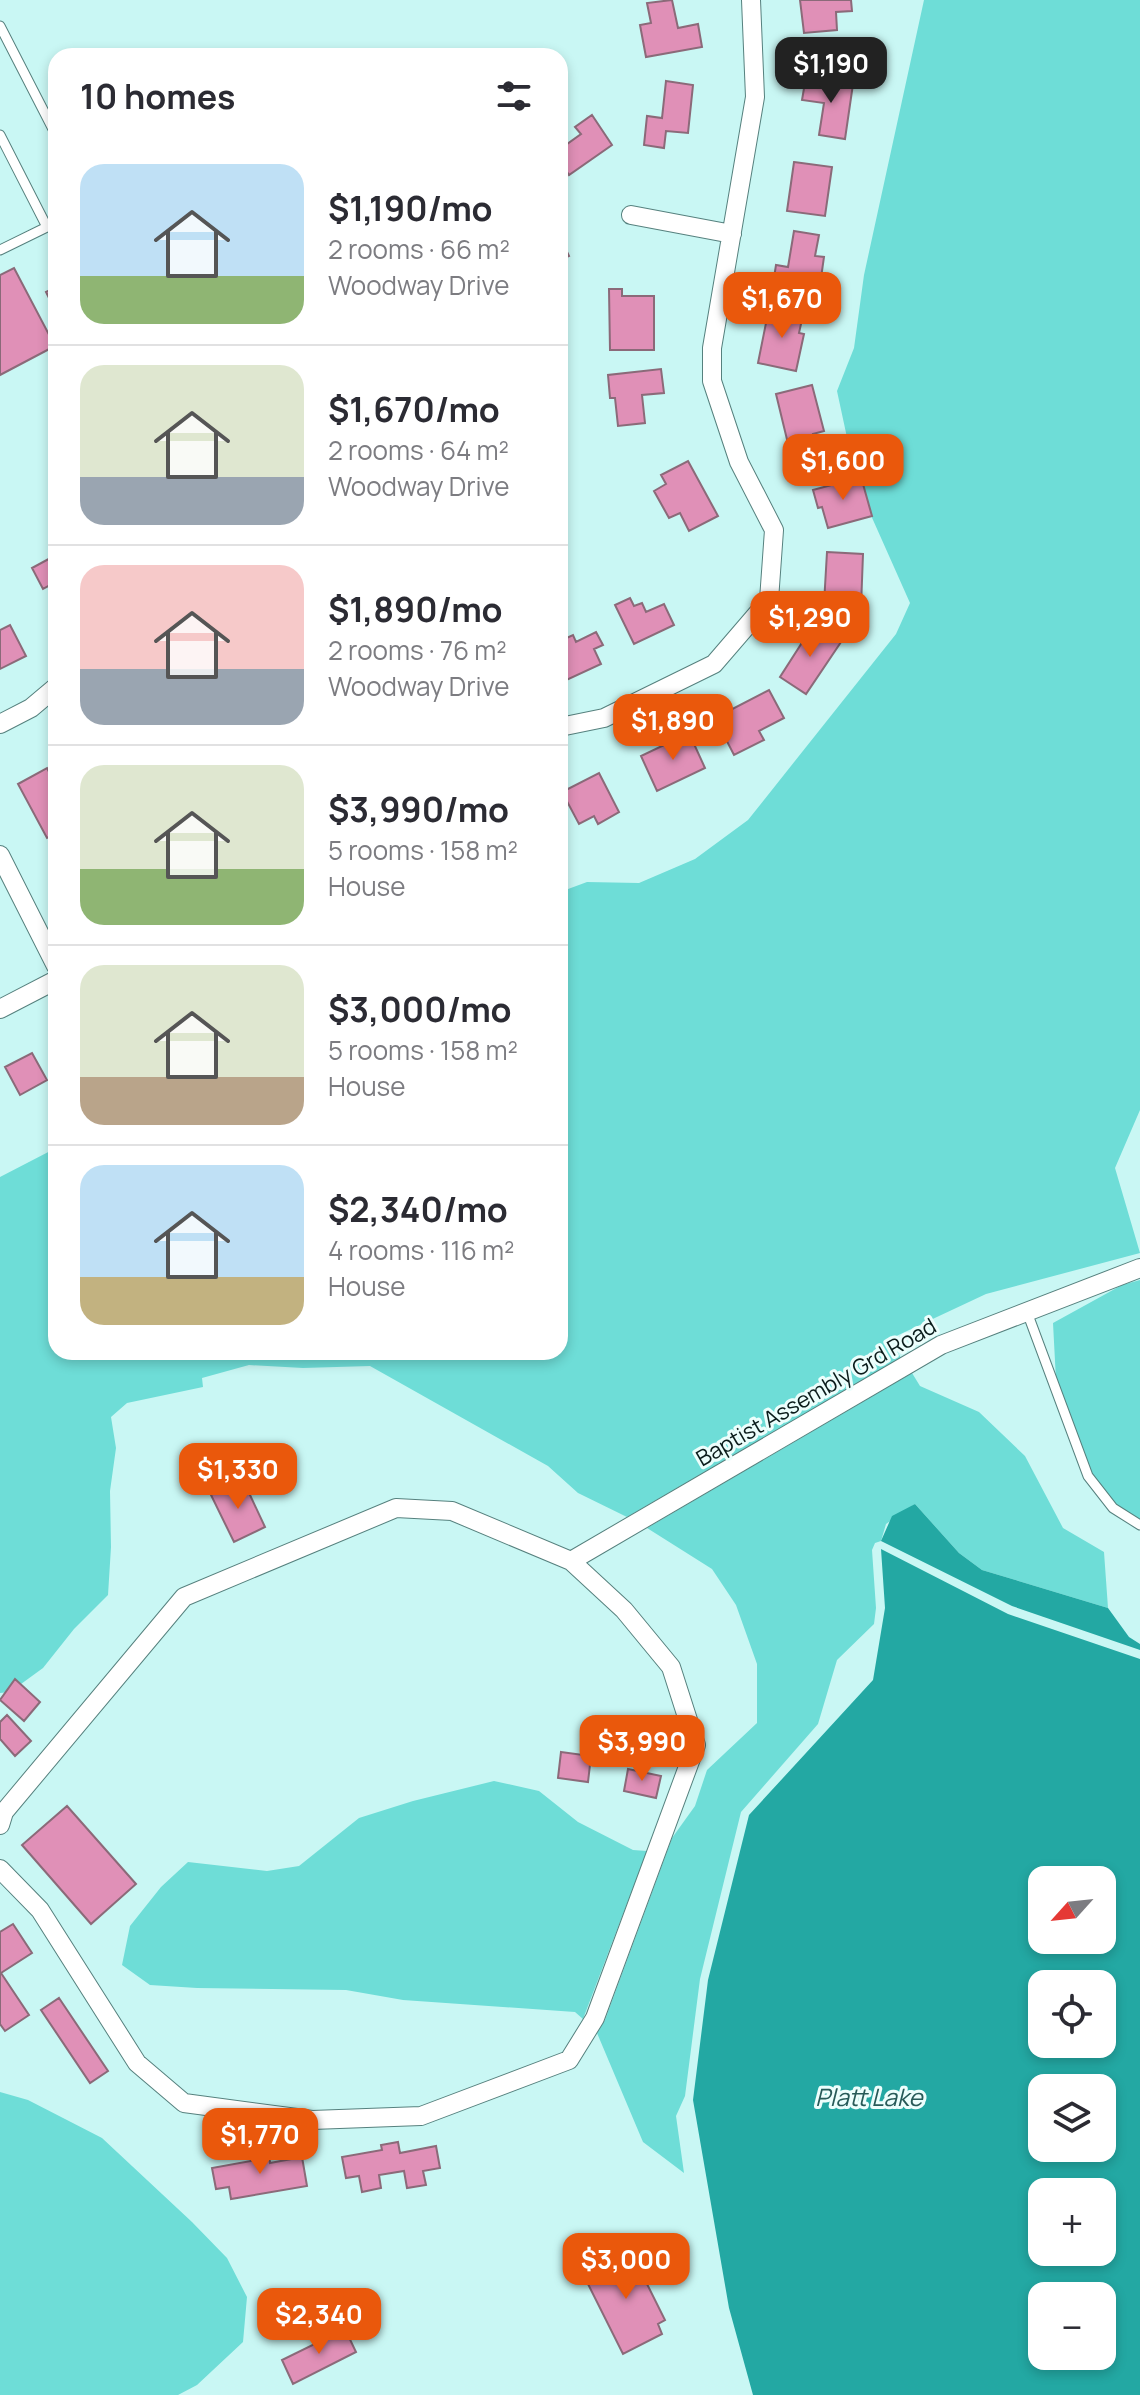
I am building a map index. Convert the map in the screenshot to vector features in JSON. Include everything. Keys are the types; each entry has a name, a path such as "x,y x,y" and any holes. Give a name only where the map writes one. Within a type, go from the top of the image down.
{"street":[{"path":"568,725 604,718 714,664 769,600 774,530 739,462 712,381 712,348 755,97 751,0"},
{"path":"631,215 732,234"},
{"path":"0,724 31,708 48,694"},
{"path":"0,855 48,950"},
{"path":"0,1009 48,984"},
{"name":"Baptist Assembly Grd Road","path":"571,1561 941,1345 1140,1268"},
{"path":"0,1825 4,1812 184,1597 396,1508 452,1511 571,1561 624,1610 671,1667 696,1745 595,2018 569,2060 421,2116 312,2120 184,2103 137,2063 40,1910 0,1869"}],"lane":[{"path":"0,26 48,119"},
{"path":"0,135 3,150 48,218"},
{"path":"0,250 48,226"},
{"path":"1027,1312 1088,1476 1113,1508 1140,1525"}],"shaded area":[{"path":"924,0 1140,0 1140,1110 1115,1168 1140,1253 986,1294 890,1339 901,1358 627,1517 578,1493 548,1466 370,1366 303,1368 249,1365 202,1378 203,1387 127,1403 111,1417 116,1448 110,1491 108,1595 74,1629 43,1668 10,1692 0,1693 0,1177 48,1152 48,1360 568,1360 568,889 587,882 639,883 695,859 748,820 896,634 910,603 857,484 837,391 854,348 864,275"},
{"path":"1140,1280 1140,1525 1118,1510 1091,1479 1056,1380 1053,1323 1122,1285"},
{"path":"912,1373 920,1386 979,1412 1025,1456 1063,1528 1104,1552 1108,1608 982,1570 959,1553 915,1504 886,1524 881,1541 875,1543 872,1550 876,1608 874,1624 837,1660 818,1724 741,1812 700,1979 685,2096 676,2116 684,2173 643,2142 597,2033 605,2020 672,1838 695,1806 707,1770 757,1723 757,1664 736,1605 712,1569 647,1528"},
{"path":"494,1781 539,1791 578,1822 633,1850 647,1851 583,2019 575,2012 403,2000 346,1990 150,1985 122,1965 130,1926 161,1887 188,1862 267,1871 299,1866 359,1818"},
{"path":"0,2092 28,2100 102,2138 227,2258 247,2297 243,2342 197,2385 178,2395 0,2395"}],"water":[{"path":"915,1504 959,1553 982,1570 1108,1608 1129,1637 1140,1644 1140,1650 1012,1606 881,1541 892,1516"},
{"name":"Platt Lake","path":"881,1549 1008,1614 1140,1659 1140,2395 753,2395 729,2308 693,2100 708,1980 749,1815 873,1680 885,1608"}],"building":[{"path":"672,0 678,28 698,24 702,47 646,57 640,25 651,23 647,3"},
{"path":"800,0 851,0 852,11 836,12 837,30 804,33"},
{"path":"806,77 853,84 845,139 819,135 824,103 802,100"},
{"path":"666,81 693,85 688,133 666,131 664,148 644,145 647,116 662,118"},
{"path":"592,115 612,145 569,175 568,143 581,134 575,127"},
{"path":"794,162 832,167 825,216 787,211"},
{"path":"794,231 819,235 815,256 824,257 821,278 811,276 809,290 773,284 776,265 788,267"},
{"path":"14,268 48,333 48,350 0,375 0,275"},
{"path":"609,289 622,289 622,296 654,296 654,350 610,350"},
{"path":"769,308 803,315 799,333 804,334 796,371 758,363"},
{"path":"661,369 664,393 642,395 645,423 618,426 615,398 610,398 608,375"},
{"path":"812,385 824,431 813,434 817,449 791,456 776,394"},
{"path":"688,461 718,516 689,531 680,513 669,518 654,491 666,484 661,475"},
{"path":"861,477 872,516 828,528 813,490"},
{"path":"827,552 863,554 861,607 824,604"},
{"path":"48,559 48,586 43,589 32,568"},
{"path":"630,598 634,606 642,603 646,612 664,604 674,625 634,644 615,605"},
{"path":"814,624 841,642 806,694 780,677"},
{"path":"10,625 26,656 0,669 0,630"},
{"path":"596,632 603,645 594,649 601,664 568,679 568,637 573,635 576,642"},
{"path":"769,690 784,718 759,731 764,740 734,755 715,718"},
{"path":"689,733 705,768 657,791 641,756"},
{"path":"47,768 47,838 18,784"},
{"path":"599,773 619,812 598,824 594,816 579,824 568,803 568,789"},
{"path":"32,1053 47,1080 20,1095 5,1067"},
{"path":"243,1480 265,1527 234,1542 211,1495"},
{"path":"15,1679 40,1702 24,1721 0,1700"},
{"path":"7,1715 31,1741 15,1756 0,1739 0,1722"},
{"path":"561,1752 591,1756 588,1782 558,1778"},
{"path":"628,1769 661,1776 656,1798 624,1791"},
{"path":"67,1806 136,1884 91,1924 22,1845"},
{"path":"13,1924 32,1953 1,1973 29,2015 5,2031 0,2024 0,1932"},
{"path":"59,1998 108,2071 90,2083 41,2010"},
{"path":"398,2142 400,2153 436,2146 440,2168 423,2171 426,2185 407,2188 404,2171 379,2175 381,2188 362,2192 359,2176 346,2178 342,2157 382,2150 381,2145"},
{"path":"269,2153 270,2163 302,2157 307,2186 231,2199 229,2187 216,2189 212,2168 251,2161 250,2157"},
{"path":"630,2250 665,2320 658,2324 662,2334 623,2354 583,2274"},
{"path":"345,2329 356,2352 293,2384 282,2360"}]}
